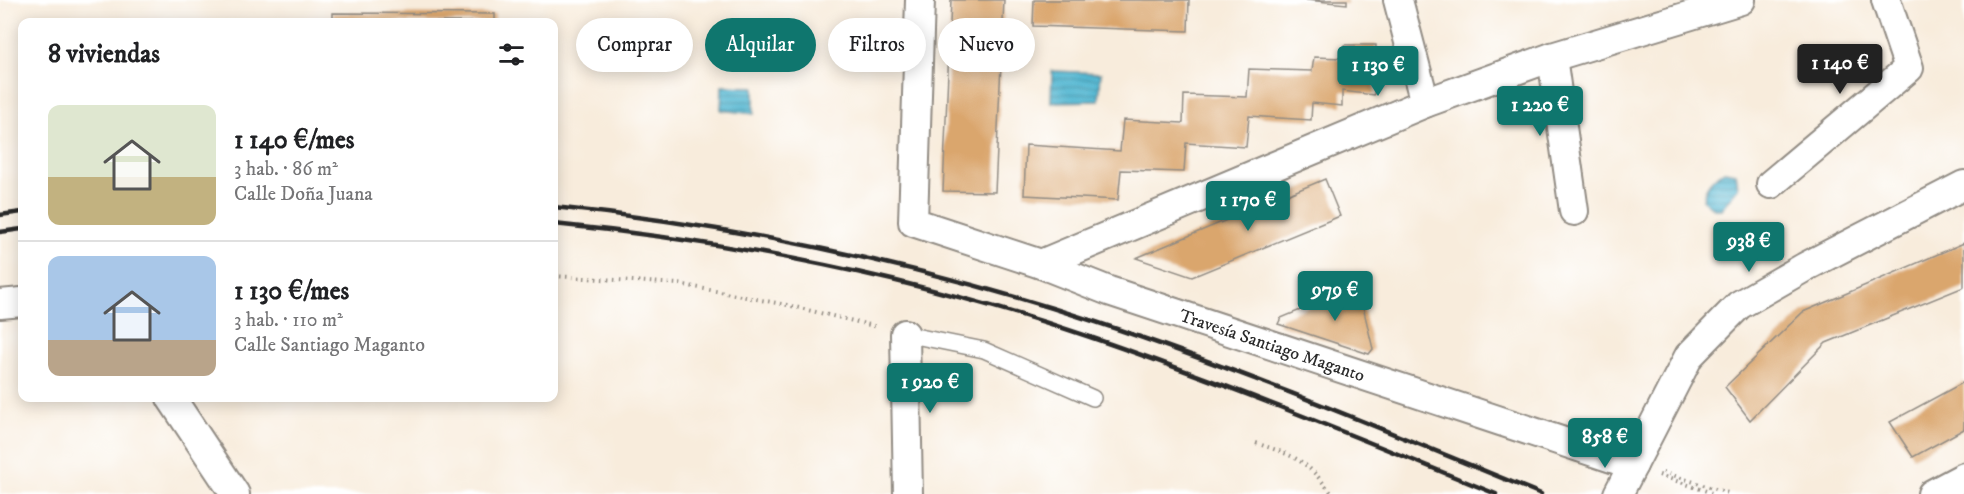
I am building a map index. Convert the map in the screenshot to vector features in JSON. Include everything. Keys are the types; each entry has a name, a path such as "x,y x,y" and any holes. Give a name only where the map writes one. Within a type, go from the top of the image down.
{"street":[{"name":"Travesía Santiago Maganto","path":"920,0 913,222 1041,264 1109,291 1632,467"},
{"path":"1398,0 1425,103"},
{"path":"1041,264 1425,103 1552,57 1741,0"},
{"path":"1771,184 1910,68 1886,0"},
{"path":"1552,57 1574,211"},
{"path":"1618,494 1689,356 1739,305 1805,267 1964,185"},
{"path":"0,304 18,302"},
{"path":"905,334 908,494"},
{"path":"174,402 235,494"},
{"path":"1932,494 1964,477"}],"lane":[{"path":"905,334 984,350 1093,398"}],"path":[{"path":"558,276 679,284 787,305 905,334"},
{"path":"1256,443 1297,457 1316,472 1332,494"},
{"path":"1632,467 1715,494"},
{"path":"1632,467 1731,494"}],"water":[{"path":"1052,71 1101,73 1099,101 1051,102"},
{"path":"722,86 754,87 754,114 721,110"},
{"path":"1724,171 1736,173 1738,188 1721,209 1714,209 1703,200 1705,190"}],"building":[{"path":"951,0 1004,0 1003,18 950,18"},
{"path":"1034,0 1189,0 1188,31 1035,26"},
{"path":"1306,0 1347,0 1347,4"},
{"path":"333,13 495,14 495,18 333,18"},
{"path":"1344,45 1376,45 1374,95 1342,91 1342,106 1312,103 1311,120 1249,116 1246,147 1186,143 1184,172 1121,170 1118,200 1024,195 1026,145 1120,151 1123,120 1183,123 1184,95 1247,97 1249,69 1312,71 1314,57 1342,58"},
{"path":"948,72 1001,72 995,192 943,191"},
{"path":"1325,179 1340,216 1192,277 1136,258"},
{"path":"1964,243 1964,287 1826,343 1750,420 1725,387 1803,312"},
{"path":"1359,290 1373,349 1369,354 1278,324 1281,318 1339,294"},
{"path":"1964,382 1964,429 1913,457 1890,422"}],"railway":[{"path":"558,207 760,236 895,265 1029,301 1152,341 1264,383 1541,494"},
{"path":"0,215 18,213"},
{"path":"558,224 758,252 825,265 959,297 1090,337 1192,374 1496,494"},
{"path":"0,232 18,230"}]}
